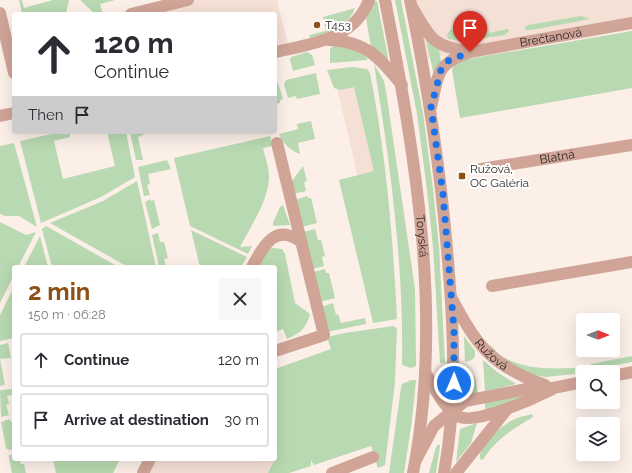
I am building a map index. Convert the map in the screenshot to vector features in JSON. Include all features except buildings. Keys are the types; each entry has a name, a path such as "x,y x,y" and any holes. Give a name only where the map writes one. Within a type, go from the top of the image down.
{"street":[{"path":"139,12 188,0"},
{"path":"328,40 353,25 358,20 369,0"},
{"name":"Toryská","path":"386,0 412,148 426,268 425,372 414,467"},
{"path":"410,3 428,34 438,44 453,50 470,52"},
{"name":"Toryská","path":"410,3 431,107 443,194 451,297 454,369 452,412 444,473"},
{"path":"0,13 11,43 12,53"},
{"name":"Brečtanová","path":"470,52 632,23"},
{"path":"277,52 328,40 347,41 370,51 386,65 402,85"},
{"path":"431,107 441,70 448,61 470,52"},
{"path":"0,116 12,113"},
{"path":"277,143 324,335 277,350"},
{"name":"Blatná","path":"481,169 632,145"},
{"path":"253,265 263,246 271,238 287,235 294,237 301,242"},
{"path":"492,286 632,262"},
{"name":"Ružová","path":"451,297 465,323 494,360 522,377 553,388"},
{"path":"425,372 452,412 459,417 467,418 481,416 508,408 553,388"},
{"path":"620,375 632,372"},
{"path":"414,467 434,426 461,403 470,399 532,388 553,388 576,383"},
{"path":"456,473 508,408"},
{"path":"332,473 374,457"},
{"path":"143,473 149,461"}],"shaded area":[{"path":"188,0 277,0 289,49 277,52 277,12 139,12"},
{"path":"410,0 632,0 632,23 422,60"},
{"path":"356,84 377,172 358,177 337,88"},
{"path":"149,461 276,461 285,473 143,473"}],"green space":[{"path":"19,0 22,0 24,8 53,0 69,0 66,12 22,12"},
{"path":"80,0 115,0 100,4 102,12 93,12"},
{"path":"395,0 401,0 423,113 439,246 445,363 440,363 433,247 417,114"},
{"path":"374,1 377,1 388,57 387,60 371,47 366,18"},
{"path":"355,8 352,15 343,25 324,34 310,38 309,35 326,31 323,17"},
{"path":"581,16 590,19 532,30 527,30 524,28 528,25"},
{"path":"487,24 489,33 508,29 509,31 505,35 462,41 448,39 447,35 450,30"},
{"path":"632,31 632,88 460,118 452,70 454,65 462,60"},
{"path":"425,34 432,45 439,50 441,61 437,67 435,81"},
{"path":"333,46 342,46 358,51 368,60 330,63 330,49"},
{"path":"307,52 312,55 315,65 293,71 290,60 291,57"},
{"path":"374,64 384,81 386,91 415,289 416,366 411,368 402,365 401,289 395,214"},
{"path":"352,67 367,69 370,73 385,165 391,226 397,319 373,323 339,180 374,171 354,87 340,90 334,88 327,70"},
{"path":"316,73 320,94 297,99 296,96 288,98 284,84 286,80"},
{"path":"277,83 283,99 280,100 280,103 277,104"},
{"path":"311,121 315,139 298,143 300,154 293,151 287,146 279,134 298,129 297,124"},
{"path":"51,134 70,134 70,137 54,141 63,179 115,166 107,134 126,134 135,177 101,197 41,223 20,141"},
{"path":"130,134 145,134 138,137 143,160 136,160"},
{"path":"270,136 273,146 263,148 269,173 266,194 259,213 240,247 252,246 248,254 190,226 174,158"},
{"path":"14,143 37,227 19,216 5,216 0,214 0,146"},
{"path":"167,160 171,169 148,174 150,184 147,185 150,195 144,196 138,167"},
{"path":"303,166 307,181 304,182 306,191 293,194 292,181"},
{"path":"137,181 156,265 124,265 50,223 103,201"},
{"path":"307,196 308,198 311,198 317,223 302,227 295,200"},
{"path":"150,199 151,201 154,200 160,225 152,229 145,202"},
{"path":"283,205 290,225 273,226 280,207"},
{"path":"0,222 26,235 36,232 19,265 12,265 12,279 0,303"},
{"path":"46,226 115,265 51,265 42,229"},
{"path":"315,229 318,240 321,240 325,256 322,257 324,266 312,269 303,232"},
{"path":"191,230 247,257 242,265 200,265"},
{"path":"158,233 160,242 164,242 168,258 164,259 166,265 159,265 152,235"},
{"path":"40,236 47,265 25,265"},
{"path":"273,248 282,249 285,254 295,303 310,314 307,323 302,330 296,335 287,339 283,329 277,331 277,265 256,265 264,251"},
{"path":"325,269 326,273 329,273 335,298 320,302 313,272"},
{"path":"12,291 12,338 0,341 0,315"},
{"path":"333,303 336,315 338,314 341,323 365,318 366,324 327,332 321,307"},
{"path":"393,326 397,328 395,382 385,465 378,468 371,446 314,465 311,460 311,466 289,473 268,473 274,461 277,461 277,368 331,349 327,337"},
{"path":"464,336 475,351 475,357 472,360 465,362"},
{"path":"8,343 11,358 0,359 0,345"},
{"path":"489,345 501,356 520,364 538,368 575,368 575,374 545,377 529,374 502,362"},
{"path":"632,356 632,362 617,365 591,364"},
{"path":"0,359 5,385 0,386"},
{"path":"483,360 497,372 516,384 485,392"},
{"path":"465,374 471,374 475,377 478,393 465,394"},
{"path":"411,380 416,380 404,473 389,473 401,388 402,384"},
{"path":"12,389 12,395 7,396 9,404 6,405 9,415 1,417 0,390"},
{"path":"532,394 485,410 485,401"},
{"path":"532,414 533,417 505,435 493,446 483,460 480,459 482,448 495,432 513,420"},
{"path":"10,419 12,422 12,449 9,450 6,448 1,422"},
{"path":"477,423 471,443 456,462 460,429"},
{"path":"439,444 440,446 436,473 429,473 436,447"},
{"path":"12,454 12,461 20,461 21,464 24,464 26,473 12,473 9,455"},
{"path":"53,461 119,461 113,473 56,473"}],"place":[{"name":"T453","path":"317,25"},
{"name":"Ružová, OC Galéria","path":"462,176"}],"route":[{"path":"454,383 454,330 443,194 431,107 441,70 448,61 470,52"}]}
